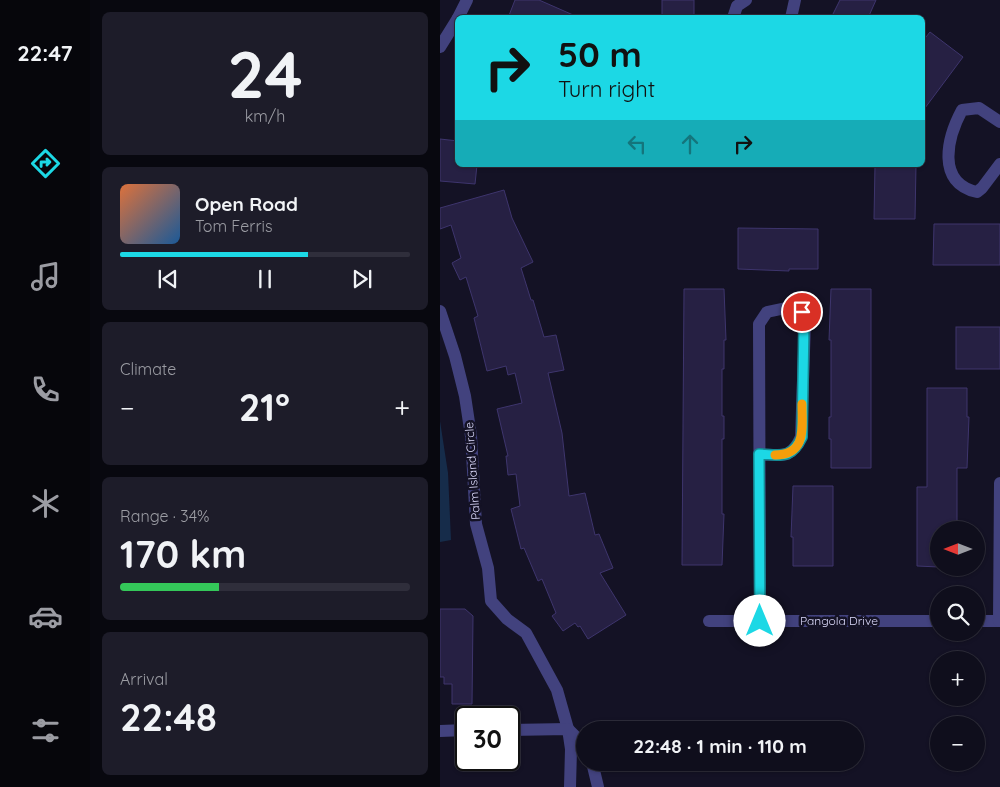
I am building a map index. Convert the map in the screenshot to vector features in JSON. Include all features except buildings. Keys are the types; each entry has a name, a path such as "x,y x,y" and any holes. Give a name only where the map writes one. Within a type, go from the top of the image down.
{"street":[{"path":"460,15 467,0"},
{"path":"734,15 737,6 746,0"},
{"path":"792,15 795,0"},
{"path":"440,47 455,23"},
{"path":"1000,122 979,108 962,110 955,124 949,157 950,173 956,182 965,189 976,192 982,188 1000,164"},
{"path":"759,454 787,454 796,450 802,437 804,323 802,312 786,308 767,312 759,324 759,454 760,621"},
{"name":"Palm Island Circle","path":"440,311 456,356 465,396 471,436 476,524 488,568 491,601 507,619 526,633 557,690 568,729 576,736"},
{"path":"985,621 1000,621 1000,483"},
{"name":"Pangola Drive","path":"709,621 930,620"},
{"path":"520,730 568,729 571,749 570,787"},
{"path":"440,731 455,730"},
{"path":"594,771 598,787"}],"water":[{"path":"440,421 448,473 451,540 440,542"}],"slow traffic":[{"path":"775,455 787,454 796,450 802,437 802,404"}],"route":[{"path":"760,621 759,454 787,454 796,450 802,437 804,323 802,312"}]}
